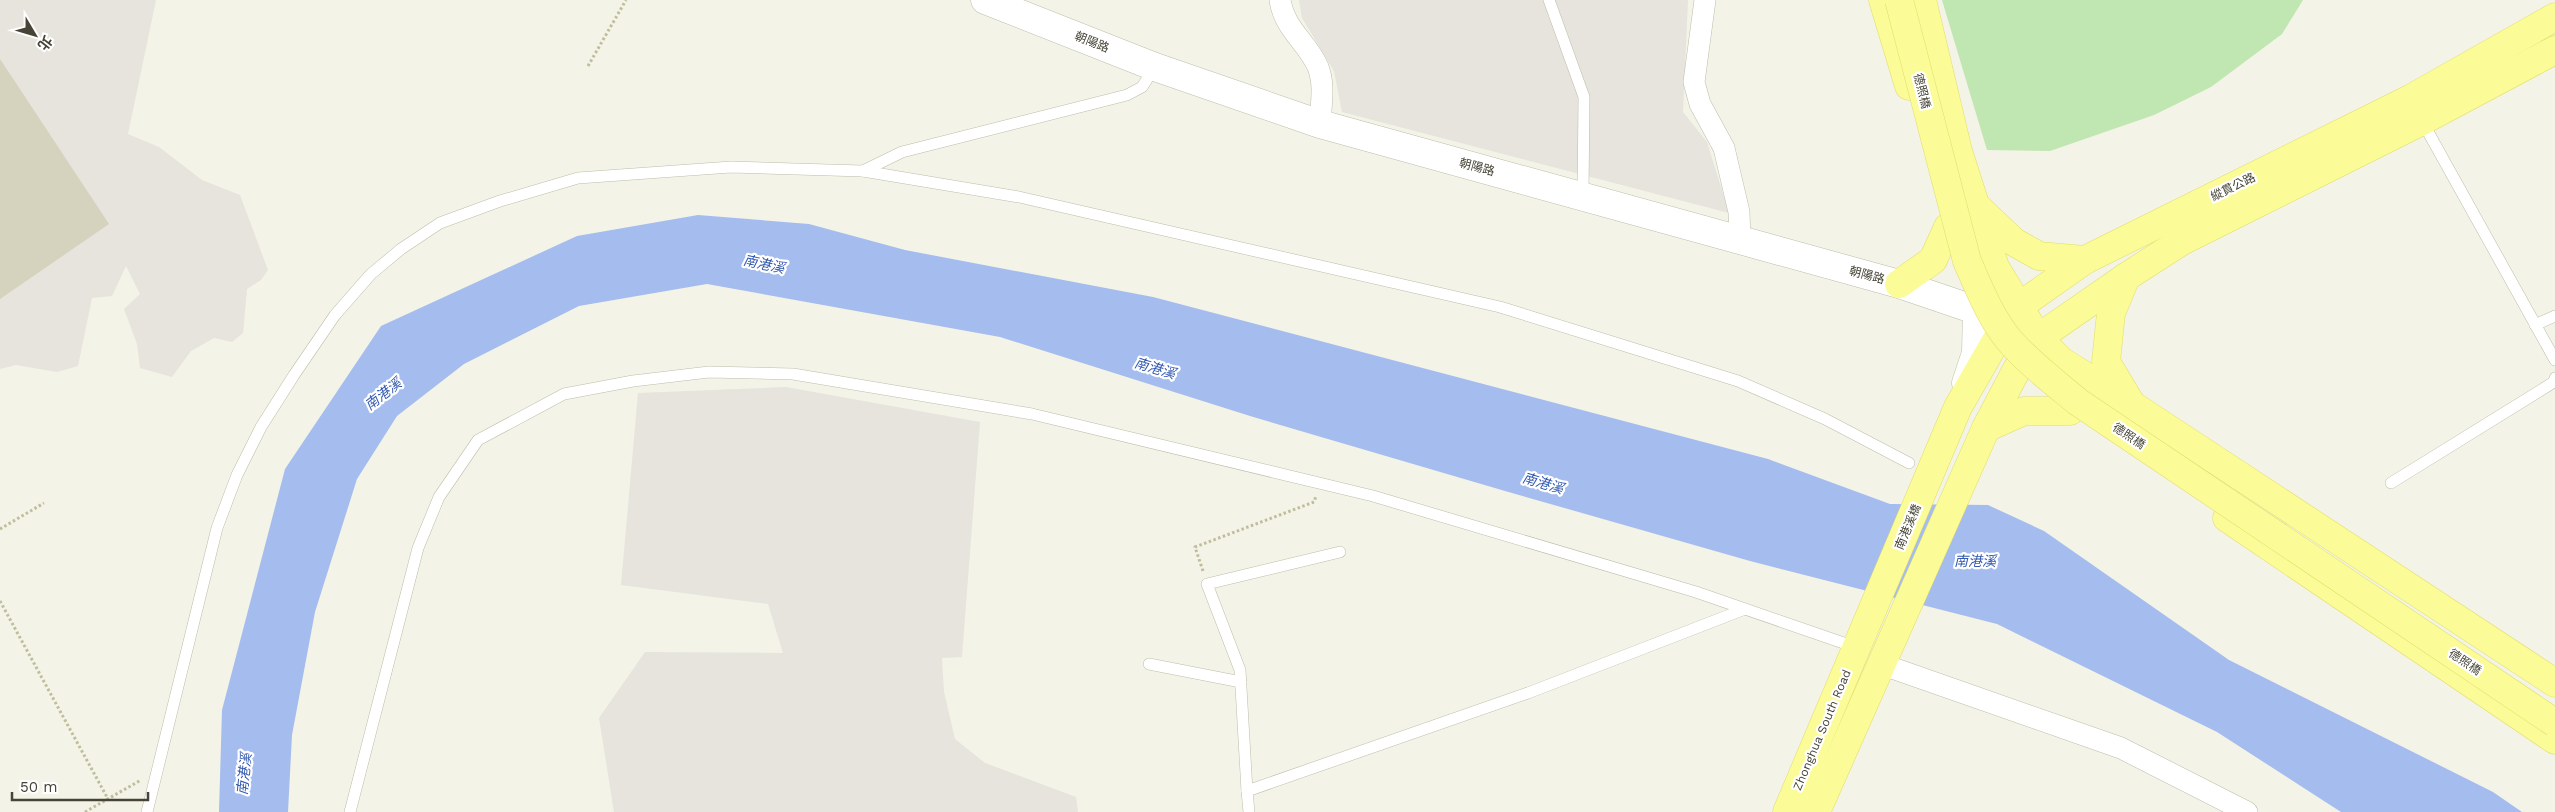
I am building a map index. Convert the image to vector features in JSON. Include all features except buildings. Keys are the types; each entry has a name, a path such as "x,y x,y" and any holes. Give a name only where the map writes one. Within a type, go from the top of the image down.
{"main road":[{"path":"1883,0 1930,151 1948,228 1977,309 2008,322 2038,338 2061,362 2132,405 2555,683"},
{"name":"德照橋","path":"1899,0 1967,262 1984,300 2008,338 2038,370 2078,402 2555,723"},
{"name":"德照橋","path":"1909,0 1980,263 1996,298 2017,330 2061,373 2105,407 2555,711"},
{"path":"1922,0 1958,151 1995,267 2017,369 2070,411 2555,740"},
{"name":"縱貫公路","path":"1986,428 2017,369 2038,338 2182,240 2416,110 2555,17"},
{"name":"縱貫公路","path":"1958,406 2008,322 2085,260 2416,110 2555,50"},
{"path":"1974,203 2014,242 2039,256 2085,260"},
{"path":"1898,284 1933,260 1948,228"},
{"path":"2126,277 2111,313 2106,362 2132,405"},
{"name":"南港溪橋","path":"1861,640 1958,406"},
{"path":"1816,812 1986,428 2024,411 2070,411"},
{"path":"1861,640 1885,653"},
{"name":"Zhonghua South Road","path":"1787,812 1861,640"}],"street":[{"name":"朝陽路","path":"985,0 1155,67 1320,124 1898,284 1977,309"},
{"path":"1280,0 1291,30 1317,64 1323,83 1320,124"},
{"path":"1705,0 1694,82 1700,104 1724,148 1739,212 1740,240"},
{"path":"1958,406 1976,353 1977,309"},
{"path":"1885,653 2121,748 2247,812"}],"lane":[{"path":"1549,0 1584,97 1583,196"},
{"path":"863,171 902,152 1127,95 1142,87 1155,67"},
{"path":"2416,110 2555,360"},
{"path":"148,812 217,528 237,475 261,427 335,314 371,274 401,249 440,223 500,201 578,178 731,168 863,171 1019,197 1500,307 1738,381 1825,419 1909,463"},
{"path":"2536,324 2555,316"},
{"path":"350,812 418,548 439,497 478,440 564,394 633,381 709,372 793,374 1032,414 1382,498 1745,609 1861,640"},
{"path":"2391,483 2554,382 2555,378"},
{"path":"1249,812 1240,670 1207,584 1340,552"},
{"path":"1247,791 1528,693 1745,609"},
{"path":"1150,664 1241,682"}],"path":[{"path":"588,66 626,0"},
{"path":"1207,584 1195,547 1314,502 1321,484"},
{"path":"0,529 44,503"},
{"path":"0,601 108,799"},
{"path":"85,812 158,771"}],"shaded area":[{"path":"0,0 156,0 128,134 159,147 202,180 240,195 268,270 261,280 247,289 243,333 232,342 214,338 191,351 172,377 140,368 137,344 124,309 140,294 126,266 112,296 92,298 78,366 57,372 16,365 0,369"},
{"path":"1299,0 1688,0 1683,112 1707,142 1729,213 1342,112 1334,71 1302,18"},
{"path":"786,387 980,422 962,657 942,658 944,692 955,739 985,763 1076,797 1078,812 614,812 599,718 645,652 783,653 768,604 621,585 638,393"}],"green space":[{"path":"1942,0 2303,0 2282,34 2211,87 2154,115 2050,151 1987,150"}],"water":[{"name":"南港溪","path":"698,215 809,224 905,250 1153,297 1768,459 1890,504 1988,505 2044,531 2229,660 2493,792 2522,812 2341,812 2217,732 1997,624 1750,561 1505,491 1250,416 1000,337 707,284 579,306 464,364 397,416 357,479 315,612 292,735 288,812 219,812 222,710 285,469 381,326 577,236"}]}
